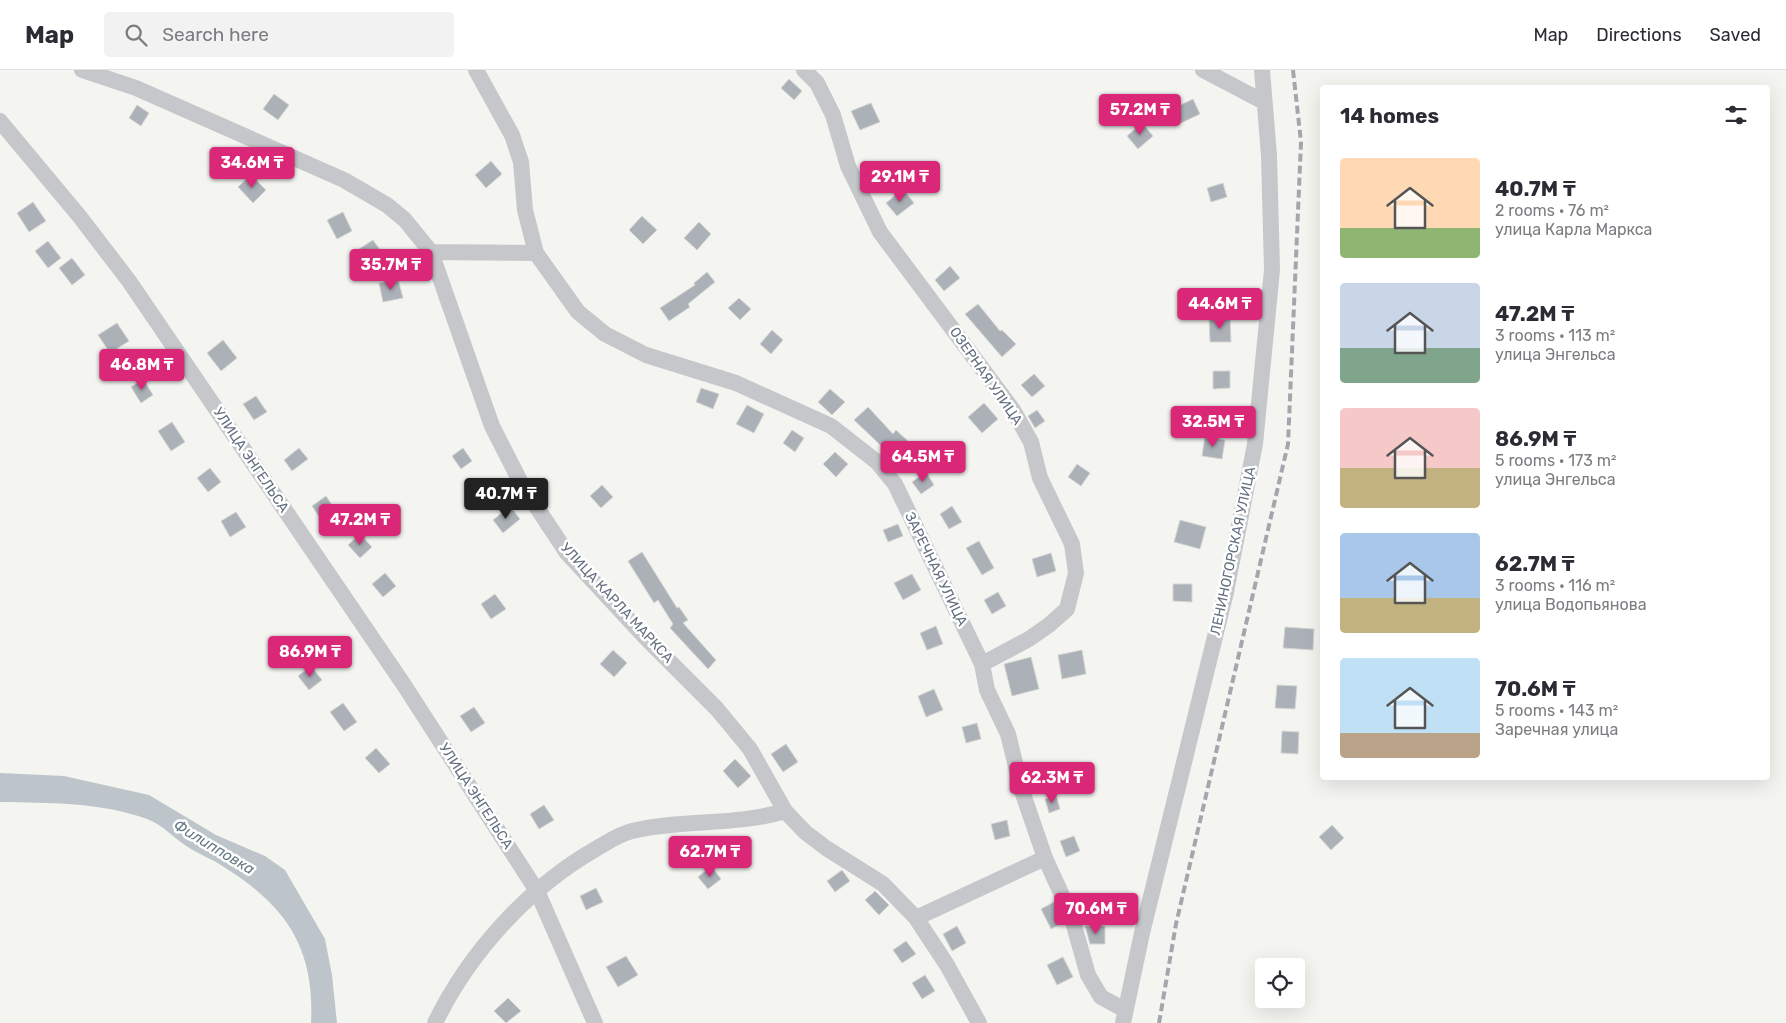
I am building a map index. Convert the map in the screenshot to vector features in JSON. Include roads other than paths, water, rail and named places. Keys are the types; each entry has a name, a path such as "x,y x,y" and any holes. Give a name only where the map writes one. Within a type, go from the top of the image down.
{"street":[{"name":"УЛИЦА КАРЛА МАРКСА","path":"82,70 136,88 344,180 387,206 405,220 431,252 492,426 522,484 567,552 645,637 691,681 750,749 785,811 805,832 826,848 883,884 916,918 948,965 979,1023"},
{"name":"ЗАРЕЧНАЯ УЛИЦА","path":"476,70 489,77 521,162 525,210 536,254 578,312 605,334 646,354 736,383 831,426 877,462 895,484 982,664 987,690 1008,734 1022,791 1045,858 1071,915 1088,975 1101,997 1124,1016"},
{"name":"ОЗЕРНАЯ УЛИЦА","path":"804,70 817,83 833,116 848,166 880,232 1013,410 1031,442 1040,478 1072,544 1076,573 1067,608 1043,630 982,664"},
{"path":"1203,70 1264,102"},
{"name":"ЛЕНИНОГОРСКАЯ УЛИЦА","path":"1124,1016 1226,592 1255,444 1272,270 1269,155 1262,70"},
{"name":"УЛИЦА ЭНГЕЛЬСА","path":"0,121 80,217 167,335 404,685 537,891 595,1023"},
{"path":"431,252 536,254"},
{"path":"435,1023 478,952 537,891 566,867 630,832 683,823 762,818 785,811"},
{"path":"916,918 1045,858"}],"water":[{"name":"Филипповка","path":"0,773 64,776 149,795 216,835 265,856 285,870 325,939 332,975 337,1023 311,1023 311,996 308,972 302,951 280,914 246,882 220,864 185,845 159,825 129,813 74,804 0,802"}],"railway":[{"path":"1159,1023 1176,924 1288,444 1301,142 1293,70"}]}
